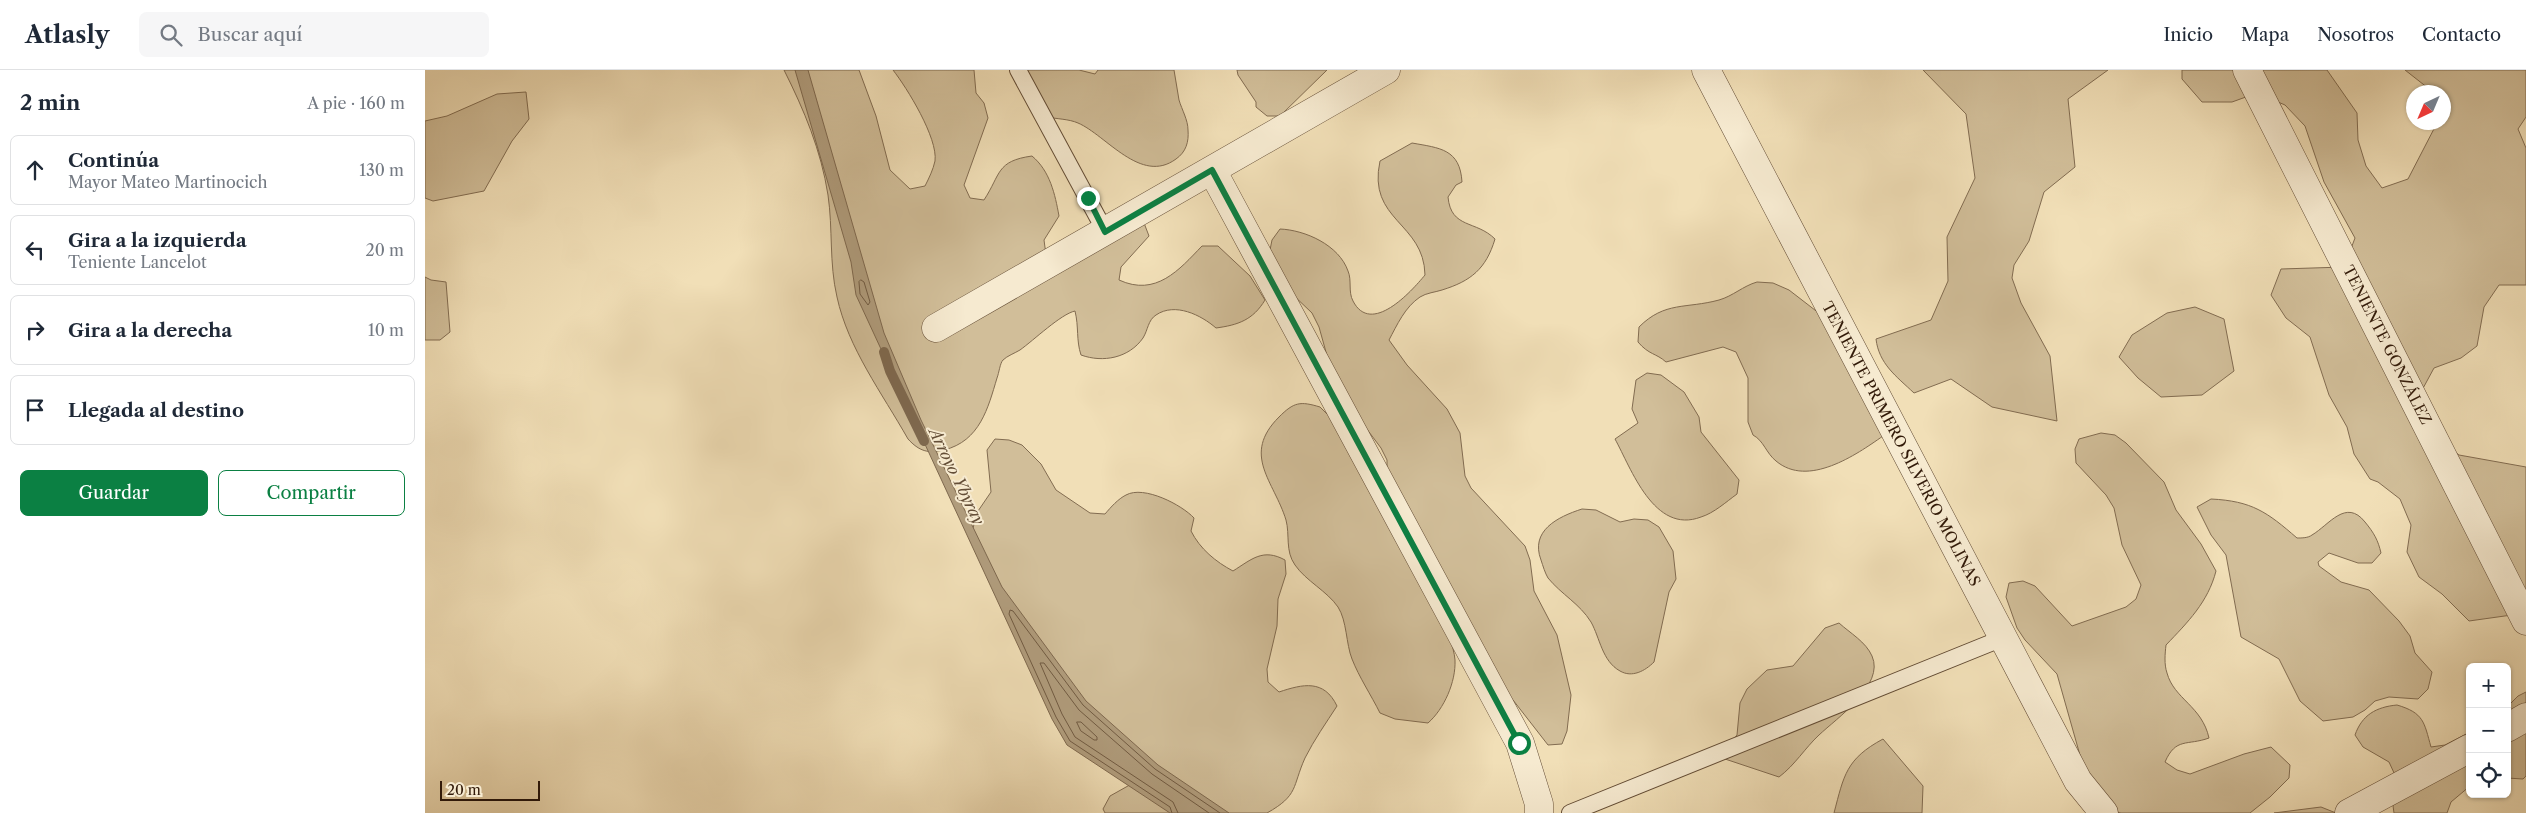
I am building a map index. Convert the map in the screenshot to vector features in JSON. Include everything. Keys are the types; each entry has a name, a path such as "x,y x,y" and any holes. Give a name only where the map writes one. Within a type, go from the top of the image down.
{"street":[{"path":"936,328 1386,70"},
{"name":"TENIENTE PRIMERO SILVERIO MOLINAS","path":"1706,70 2079,781 2104,813"},
{"name":"TENIENTE GONZÁLEZ","path":"2247,70 2526,621"},
{"path":"1212,170 1519,743 1539,804 1539,813"},
{"path":"2511,726 2526,718"},
{"path":"2349,813 2466,750"}],"lane":[{"path":"1018,70 1105,232"},
{"path":"1570,813 2003,638"}],"shaded area":[{"path":"784,70 859,70 876,116 890,170 910,189 925,186 935,161 935,151 927,127 893,70 974,70 976,93 984,103 988,118 964,185 970,198 984,200 1005,165 1020,158 1032,156 1047,176 1059,216 1044,240 1046,255 1144,223 1149,236 1121,267 1119,280 1144,285 1155,283 1175,272 1202,246 1218,246 1250,276 1265,300 1250,317 1238,323 1216,328 1203,319 1187,312 1179,310 1163,311 1151,320 1143,338 1131,350 1115,357 1098,359 1081,355 1075,311 1069,313 1020,350 1003,360 986,412 981,422 966,439 956,446 944,450 933,452 920,449 908,439 877,387 857,352 842,316 833,272 828,195 825,178 811,131"},
{"path":"1015,70 1079,70 1095,74 1098,70 1174,70 1179,100 1188,126 1186,146 1176,159 1163,165 1150,166 1137,162 1078,123 1047,117"},
{"path":"1237,70 1327,70 1280,116 1267,116 1256,107 1256,102 1238,75"},
{"path":"1923,70 2108,70 2068,99 2075,167 2044,192 2029,241 2014,265 2012,278 2021,303 2050,356 2057,421 1992,407 1951,379 1914,393 1889,369 1881,356 1876,339 1931,320 1948,281 1947,237 1975,178 1966,114"},
{"path":"2182,70 2327,70 2357,113 2358,140 2366,166 2382,188 2408,179 2433,130 2451,130 2451,85 2424,85 2405,70 2526,70 2526,117 2518,129 2526,148 2526,285 2499,285 2484,307 2477,346 2461,358 2434,368 2421,392 2436,438 2459,455 2526,467 2526,613 2469,621 2442,594 2419,577 2407,552 2411,525 2400,499 2378,482 2370,479 2354,454 2347,427 2329,395 2310,337 2286,318 2271,295 2281,269 2344,267 2355,238 2324,182 2305,126 2285,105 2257,93 2232,102 2202,102 2182,79"},
{"path":"526,92 529,119 512,141 484,191 433,201 425,198 425,121 447,116 497,94"},
{"path":"1412,143 1440,149 1453,156 1460,171 1462,182 1456,185 1448,197 1450,207 1459,219 1488,233 1495,239 1487,258 1476,272 1461,282 1420,297 1402,317 1389,340 1407,365 1447,409 1460,433 1465,476 1471,488 1525,546 1530,560 1534,591 1557,635 1571,695 1567,731 1562,744 1548,745 1513,700 1442,618 1455,660 1451,686 1444,703 1428,723 1395,719 1380,713 1352,659 1343,619 1338,607 1300,571 1292,560 1286,520 1268,480 1261,456 1262,444 1268,431 1279,417 1293,406 1307,404 1320,407 1387,474 1387,460 1381,448 1354,412 1331,370 1319,327 1312,313 1290,292 1269,255 1272,240 1280,229 1300,232 1329,247 1344,262 1349,275 1353,301 1361,311 1370,314 1380,313 1401,300 1425,275 1422,257 1416,243 1388,209 1381,197 1378,181 1380,161"},
{"path":"425,277 431,280 446,282 450,332 440,340 425,340"},
{"path":"1757,282 1773,283 1789,290 1833,324 1883,436 1859,452 1831,466 1817,470 1802,471 1789,468 1776,461 1760,440 1753,435 1748,422 1748,378 1736,352 1723,347 1666,362 1638,342 1639,327 1658,313 1676,307 1719,300"},
{"path":"2195,307 2224,319 2234,371 2202,395 2161,397 2138,378 2119,357 2132,335 2167,313"},
{"path":"1647,373 1661,375 1684,392 1699,417 1701,432 1739,480 1737,494 1711,513 1684,520 1670,516 1657,508 1646,496 1615,439 1638,423 1632,409 1636,380"},
{"path":"2101,433 2115,435 2126,443 2164,482 2176,510 2201,544 2216,571 2208,592 2196,611 2166,645 2165,655 2166,670 2171,682 2200,718 2209,738 2178,746 2173,749 2165,762 2177,770 2190,774 2244,754 2271,747 2290,765 2289,778 2250,813 2121,813 2113,811 2089,787 2057,674 2025,640 2017,628 2006,597 2009,583 2023,581 2035,586 2072,626 2126,607 2136,599 2141,585 2122,545 2114,508 2106,495 2076,463 2075,449 2079,439"},
{"path":"995,439 1009,440 1022,445 1041,464 1056,490 1090,513 1105,514 1126,495 1134,493 1152,494 1172,502 1194,518 1191,531 1199,544 1215,559 1233,571 1258,556 1270,555 1285,560 1286,574 1278,599 1277,626 1267,669 1268,682 1279,692 1304,686 1319,688 1326,691 1332,697 1337,706 1305,758 1293,790 1285,801 1267,813 1105,813 1103,809 1110,796 1135,782 1093,719 993,582 973,529 976,514 991,492 987,450"},
{"path":"2211,499 2248,505 2277,521 2297,538 2310,536 2344,513 2351,512 2358,515 2373,533 2381,553 2372,563 2358,563 2329,553 2318,562 2319,566 2341,582 2369,590 2399,621 2410,636 2415,653 2432,672 2428,689 2418,699 2389,697 2375,701 2353,717 2323,721 2300,701 2279,659 2241,637 2226,555 2211,535 2197,507"},
{"path":"1582,509 1596,510 1620,522 1634,519 1648,520 1659,527 1673,551 1676,579 1669,592 1654,662 1647,668 1634,674 1625,673 1614,667 1605,655 1587,616 1548,578 1543,567 1539,541 1543,533 1563,516"},
{"path":"1839,623 1862,642 1872,656 1874,667 1872,678 1857,700 1819,735 1779,777 1719,757 1737,735 1740,703 1747,689 1767,670 1793,666 1825,628"},
{"path":"2526,692 2526,776 2523,779 2511,778 2511,703 2518,696"},
{"path":"2397,705 2418,715 2427,731 2431,747 2445,745 2466,734 2466,789 2451,802 2447,813 2394,813 2391,791 2395,775 2389,762 2363,747 2355,735 2366,717 2376,710"},
{"path":"1883,739 1923,786 1922,813 1834,813 1848,769 1861,754"},
{"path":"2321,807 2336,813 2274,813"}],"water":[{"path":"795,70 808,70 884,333 921,420 1002,587 1086,701 1158,765 1229,813 1170,813 1067,745 1052,719 856,295 851,262"}],"waterway":[{"name":"Arroyo Ybyray","path":"884,352 890,371 924,441"}],"route":[{"path":"1088,198 1105,232 1212,170 1519,743"}]}
